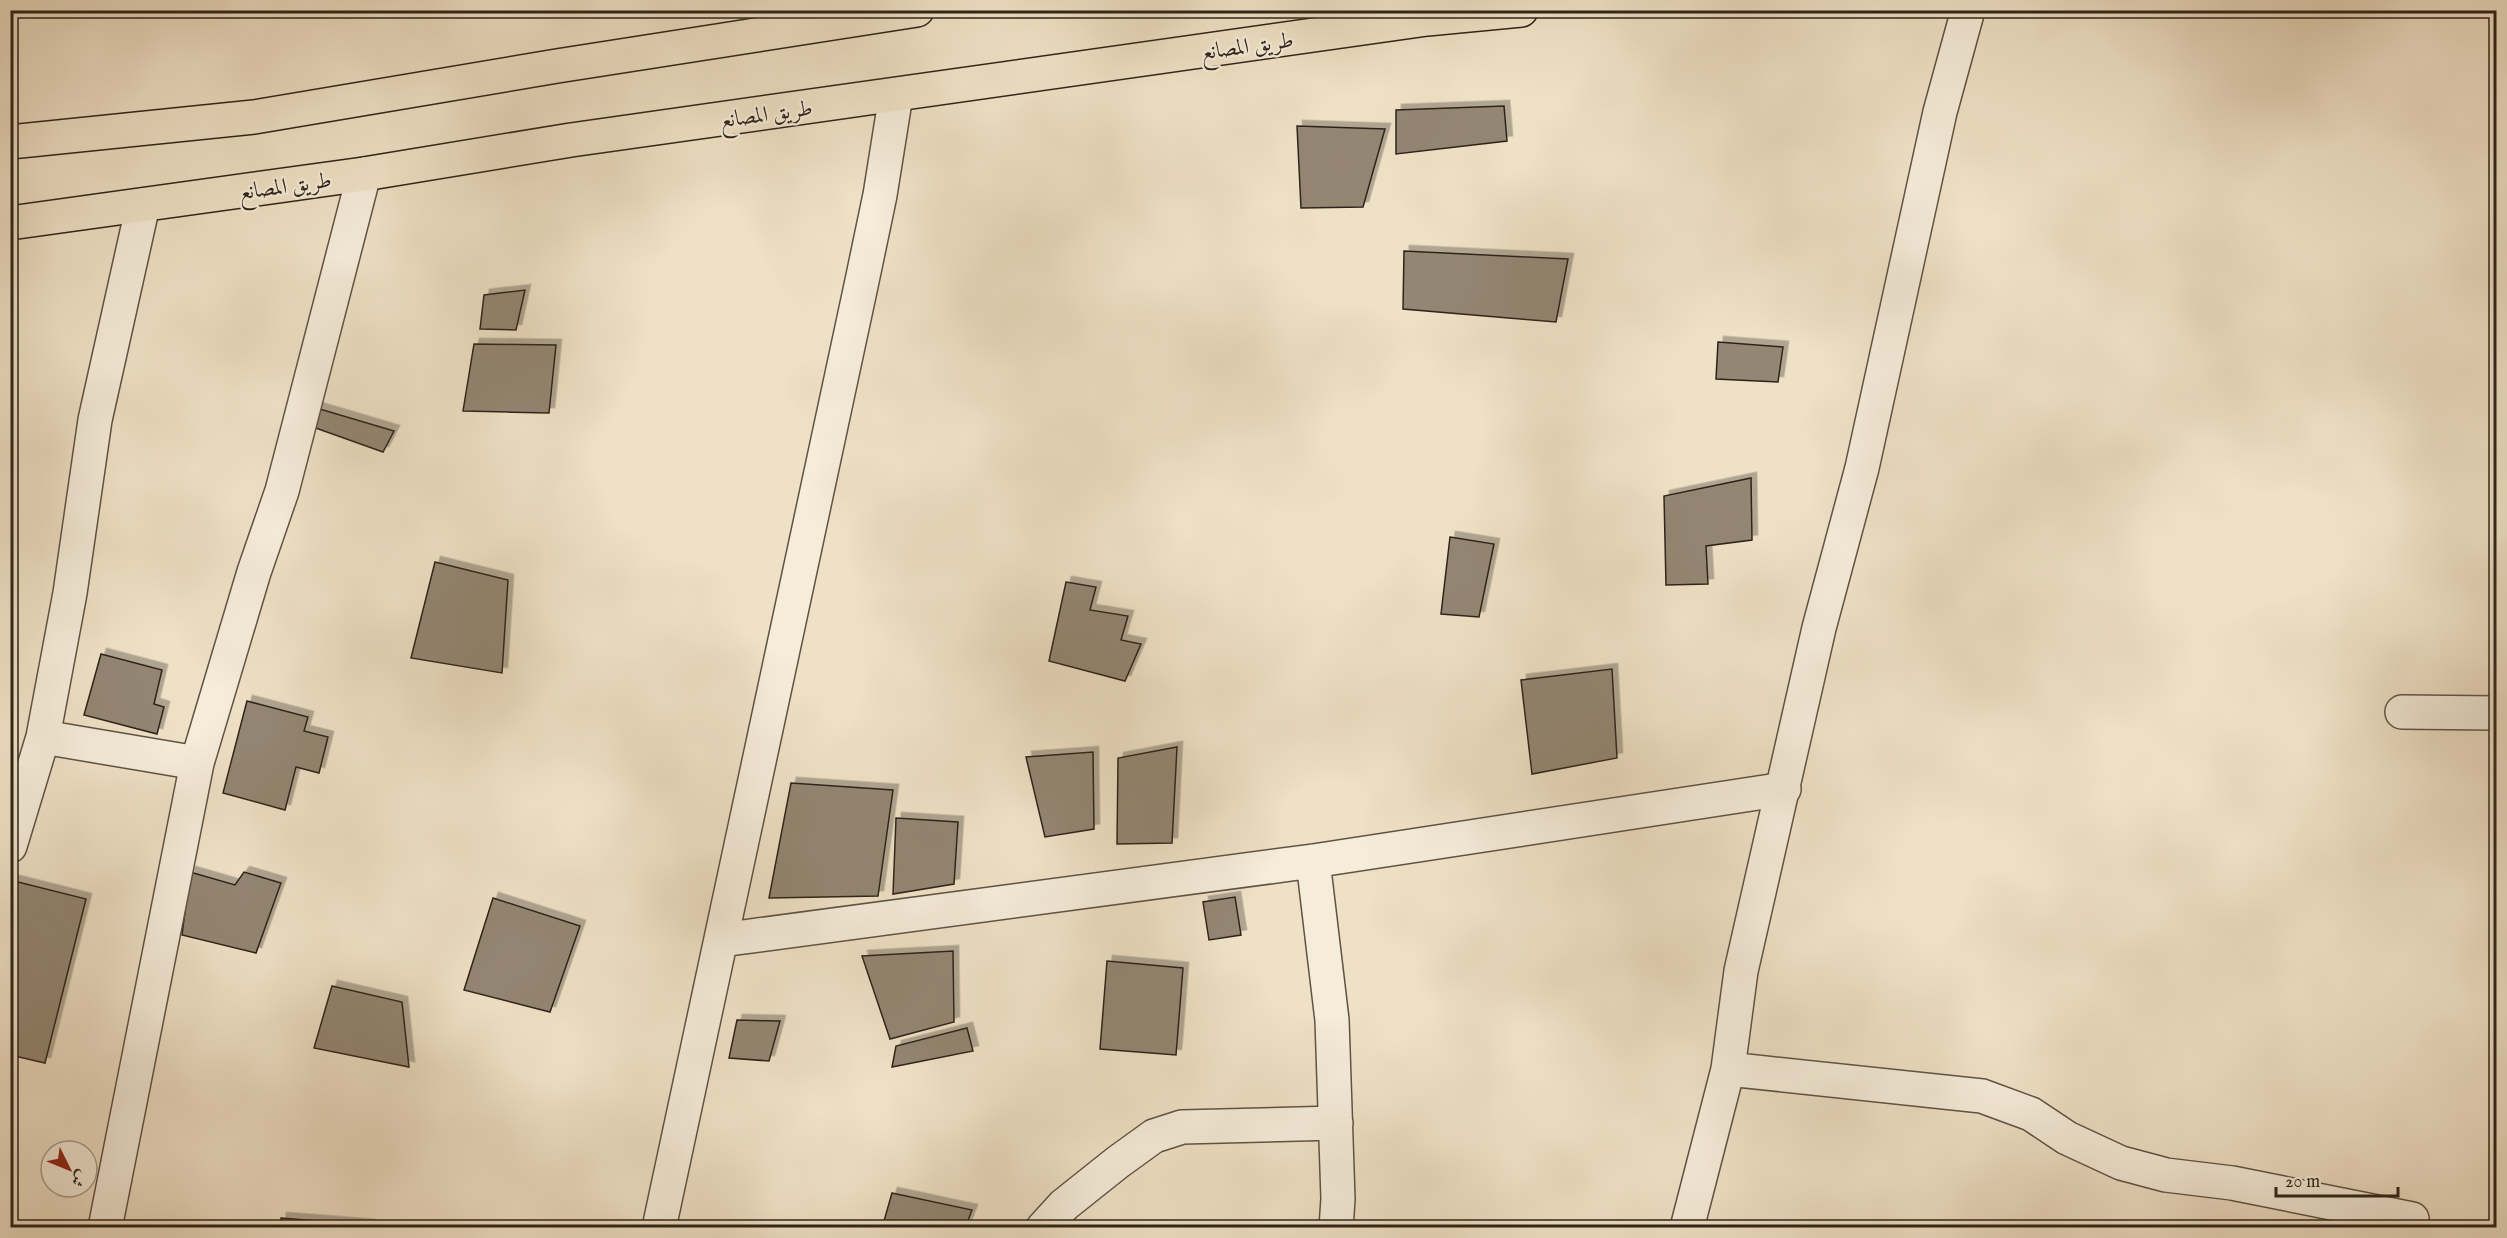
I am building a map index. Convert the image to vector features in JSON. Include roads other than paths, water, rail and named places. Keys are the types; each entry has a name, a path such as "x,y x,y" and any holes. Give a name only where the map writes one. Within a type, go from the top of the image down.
{"main road":[{"path":"10,142 254,117 557,66 917,10"},
{"name":"طريق المصانع","path":"10,223 364,174 571,140 896,96 1427,19 1521,10"}],"street":[{"path":"1687,1227 1728,1069 1741,971 1819,628 1862,468 1940,112 1968,10"},
{"path":"659,1227 880,195 896,96"},
{"path":"105,1227 197,764 247,594 282,491 364,174"},
{"path":"10,846 43,737 70,593 95,420 143,205"},
{"path":"2402,712 2496,713"},
{"path":"43,737 197,764"},
{"path":"721,940 1312,861 1784,789"},
{"path":"1312,861 1332,1020 1338,1199 1336,1227"},
{"path":"1728,1069 1982,1096 2031,1114 2067,1138 2121,1163 2166,1175 2232,1183 2412,1219"},
{"path":"1043,1227 1073,1198 1154,1136 1182,1127 1336,1123"}]}
